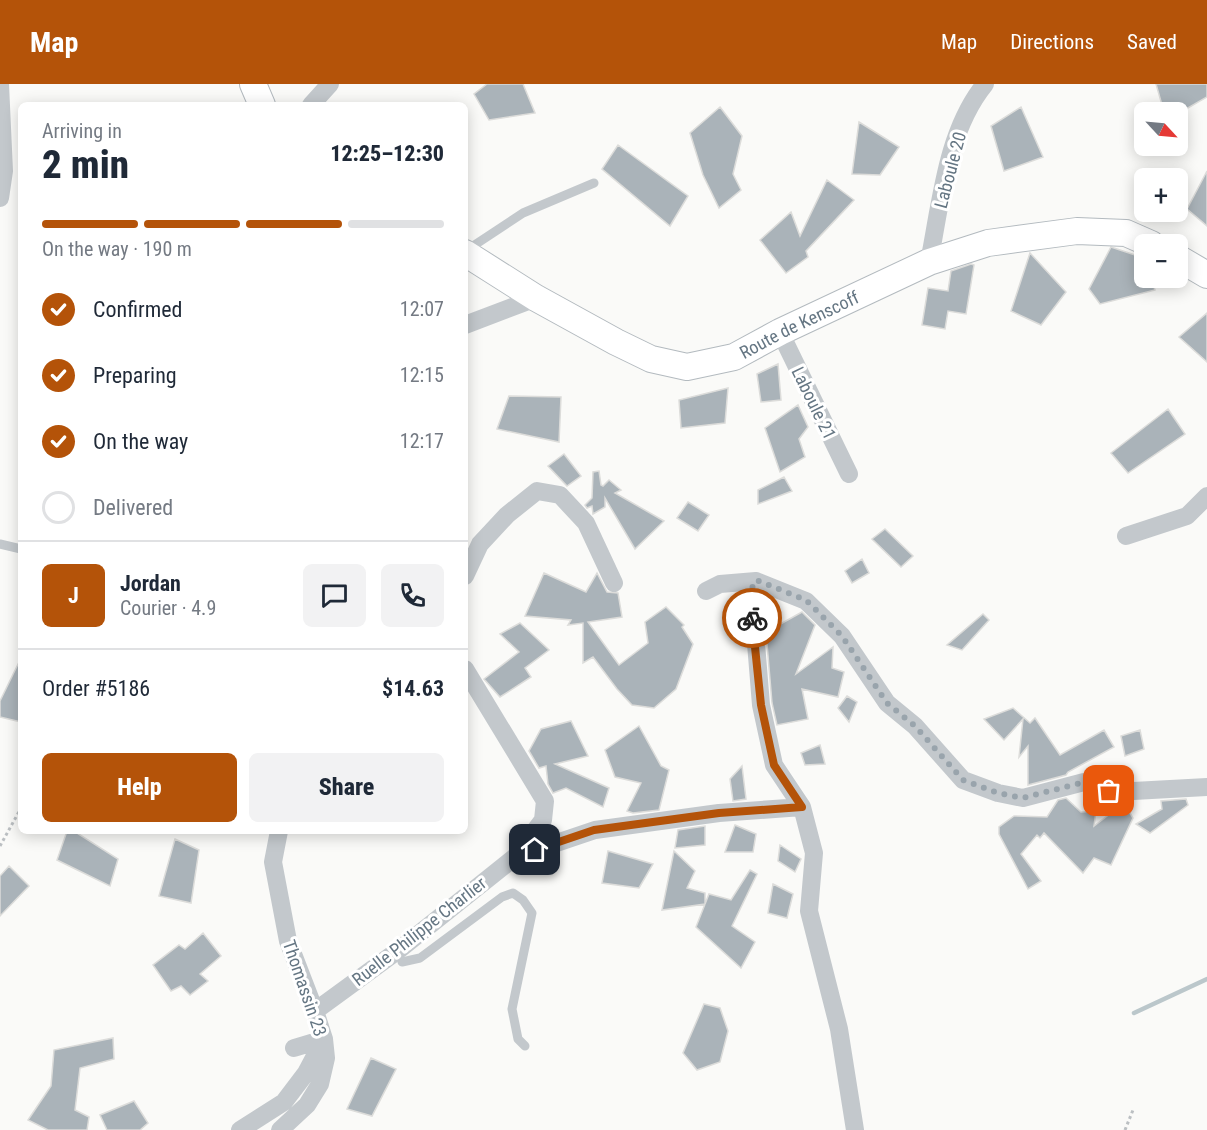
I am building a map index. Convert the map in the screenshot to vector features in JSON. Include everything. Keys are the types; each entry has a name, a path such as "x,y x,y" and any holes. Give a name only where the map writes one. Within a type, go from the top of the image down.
{"main road":[{"path":"253,84 261,102"},
{"name":"Route de Kenscoff","path":"468,254 536,298 651,359 687,367 734,357 780,332 929,262 988,243 1077,231 1126,233 1134,237"},
{"path":"1188,264 1207,275"}],"street":[{"path":"0,84 3,171 0,198"},
{"path":"313,102 330,84"},
{"name":"Laboule 20","path":"929,262 948,168 958,134 985,84"},
{"path":"468,324 536,298"},
{"name":"Laboule 21","path":"780,332 849,474"},
{"path":"468,570 480,544 507,515 537,491 560,495 586,523 614,583"},
{"path":"1126,536 1187,516 1207,496"},
{"path":"756,580 748,596 754,631 761,705 774,765 802,807 814,853 809,911 839,1029 855,1130"},
{"path":"706,591 720,584 756,580 806,600 842,636 887,703 915,726 963,780 998,793 1023,798 1084,782 1115,792 1207,788"},
{"path":"468,674 545,801 543,820 515,857"},
{"name":"Ruelle Philippe Charlier","path":"315,1011 400,949 515,857 594,830 719,813 802,807"},
{"name":"Thomassin 23","path":"278,834 273,862 288,941 315,1011 324,1039 326,1058 320,1084 307,1105 280,1130"},
{"path":"294,1048 324,1039"},
{"path":"240,1130 285,1102 306,1072 324,1039"}],"lane":[{"path":"468,250 523,213 594,183"},
{"path":"0,544 18,548"},
{"path":"402,962 420,958 502,897 513,893 523,900 531,913 512,1009 518,1039 525,1046"}],"path":[{"path":"0,846 18,813"},
{"path":"1125,1130 1133,1110"}],"building":[{"path":"487,84 523,84 535,113 489,120 474,94"},
{"path":"1156,84 1207,84 1207,97 1188,108 1188,102 1161,102"},
{"path":"720,107 742,136 733,174 741,190 719,208 703,175 690,133"},
{"path":"1021,107 1043,157 1004,171 991,126"},
{"path":"859,122 899,147 880,175 852,174"},
{"path":"618,145 688,196 670,226 602,169"},
{"path":"1207,171 1207,226 1188,210"},
{"path":"827,180 854,200 806,251 808,257 786,273 760,240 791,212 800,236"},
{"path":"1111,247 1134,255 1134,288 1154,288 1155,290 1100,304 1089,289"},
{"path":"1030,253 1066,292 1041,325 1011,311"},
{"path":"974,265 966,314 948,311 945,329 922,325 928,288 948,291 951,271"},
{"path":"1207,313 1207,362 1179,337"},
{"path":"778,364 781,400 761,402 757,374"},
{"path":"728,388 725,423 681,428 679,400"},
{"path":"509,396 561,397 559,442 497,429"},
{"path":"798,405 808,427 799,439 805,457 780,472 765,428"},
{"path":"1168,409 1185,434 1128,473 1111,453"},
{"path":"564,454 581,476 567,486 548,466"},
{"path":"599,471 601,485 603,486 609,480 621,490 615,493 664,521 635,549 605,498 605,507 593,514 592,506 587,508 585,505 592,498 593,472"},
{"path":"784,477 792,491 758,504 758,490"},
{"path":"688,502 709,515 698,531 677,518"},
{"path":"885,529 913,556 901,567 872,539"},
{"path":"862,559 869,573 852,583 845,571"},
{"path":"544,573 586,592 597,573 607,592 618,593 622,617 588,622 619,665 648,643 645,622 666,607 684,625 682,627 693,644 676,689 654,708 632,705 593,657 583,663 583,623 568,625 571,620 525,616"},
{"path":"802,612 815,625 796,674 833,647 832,668 844,672 838,697 802,689 808,719 777,725 772,703 766,632"},
{"path":"983,614 989,620 962,650 947,645"},
{"path":"520,623 549,650 525,668 531,677 500,697 484,679 519,652 500,634"},
{"path":"18,664 18,721 0,717 0,701"},
{"path":"847,696 857,702 849,722 838,708"},
{"path":"1013,708 1030,723 1035,718 1060,755 1104,730 1114,747 1066,775 1028,785 1028,746 1019,757 1023,719 1004,740 984,719"},
{"path":"571,721 588,756 555,764 609,788 603,807 566,788 553,793 548,784 546,766 539,768 529,751 541,729"},
{"path":"639,726 661,766 669,770 659,810 633,813 627,811 641,783 615,777 605,750"},
{"path":"1140,730 1144,749 1125,756 1121,736"},
{"path":"820,745 825,764 805,765 801,753"},
{"path":"742,766 746,799 733,801 730,779"},
{"path":"1066,798 1081,812 1096,811 1094,826 1124,803 1133,818 1111,865 1094,858 1083,873 1044,833 1040,838 1037,835 1021,854 1041,881 1028,889 999,834 999,827 1014,816 1047,817 1058,800"},
{"path":"1186,799 1188,805 1150,833 1136,824 1162,809 1161,801"},
{"path":"735,825 756,834 753,852 725,852"},
{"path":"705,826 705,845 675,848 678,830"},
{"path":"66,834 79,834 118,859 110,886 57,860"},
{"path":"175,839 199,850 191,903 159,896"},
{"path":"780,845 801,859 795,872 778,861"},
{"path":"608,851 653,864 639,888 602,883"},
{"path":"674,851 695,871 687,888 705,893 705,904 662,910"},
{"path":"9,866 29,886 0,916 0,876"},
{"path":"750,870 757,874 732,926 755,942 741,968 696,927 709,894 731,900"},
{"path":"773,884 793,894 787,918 768,913"},
{"path":"203,933 221,956 200,974 208,981 190,995 181,986 171,991 153,965 179,945 185,949"},
{"path":"704,1004 720,1008 728,1031 720,1062 697,1070 683,1053"},
{"path":"113,1038 114,1059 80,1068 75,1110 89,1117 87,1130 48,1130 28,1120 51,1086 54,1050"},
{"path":"371,1058 396,1069 372,1116 347,1109"},
{"path":"134,1101 148,1123 140,1130 107,1130 100,1115"}],"waterway":[{"path":"1134,1013 1207,979"}],"way so far":[{"path":"752,618 748,596 756,580 806,600 842,636 887,703 915,726 963,780 998,793 1023,798 1084,782 1109,791"}],"route":[{"path":"535,850 594,830 719,813 802,807 774,765 761,705 752,618"}]}
